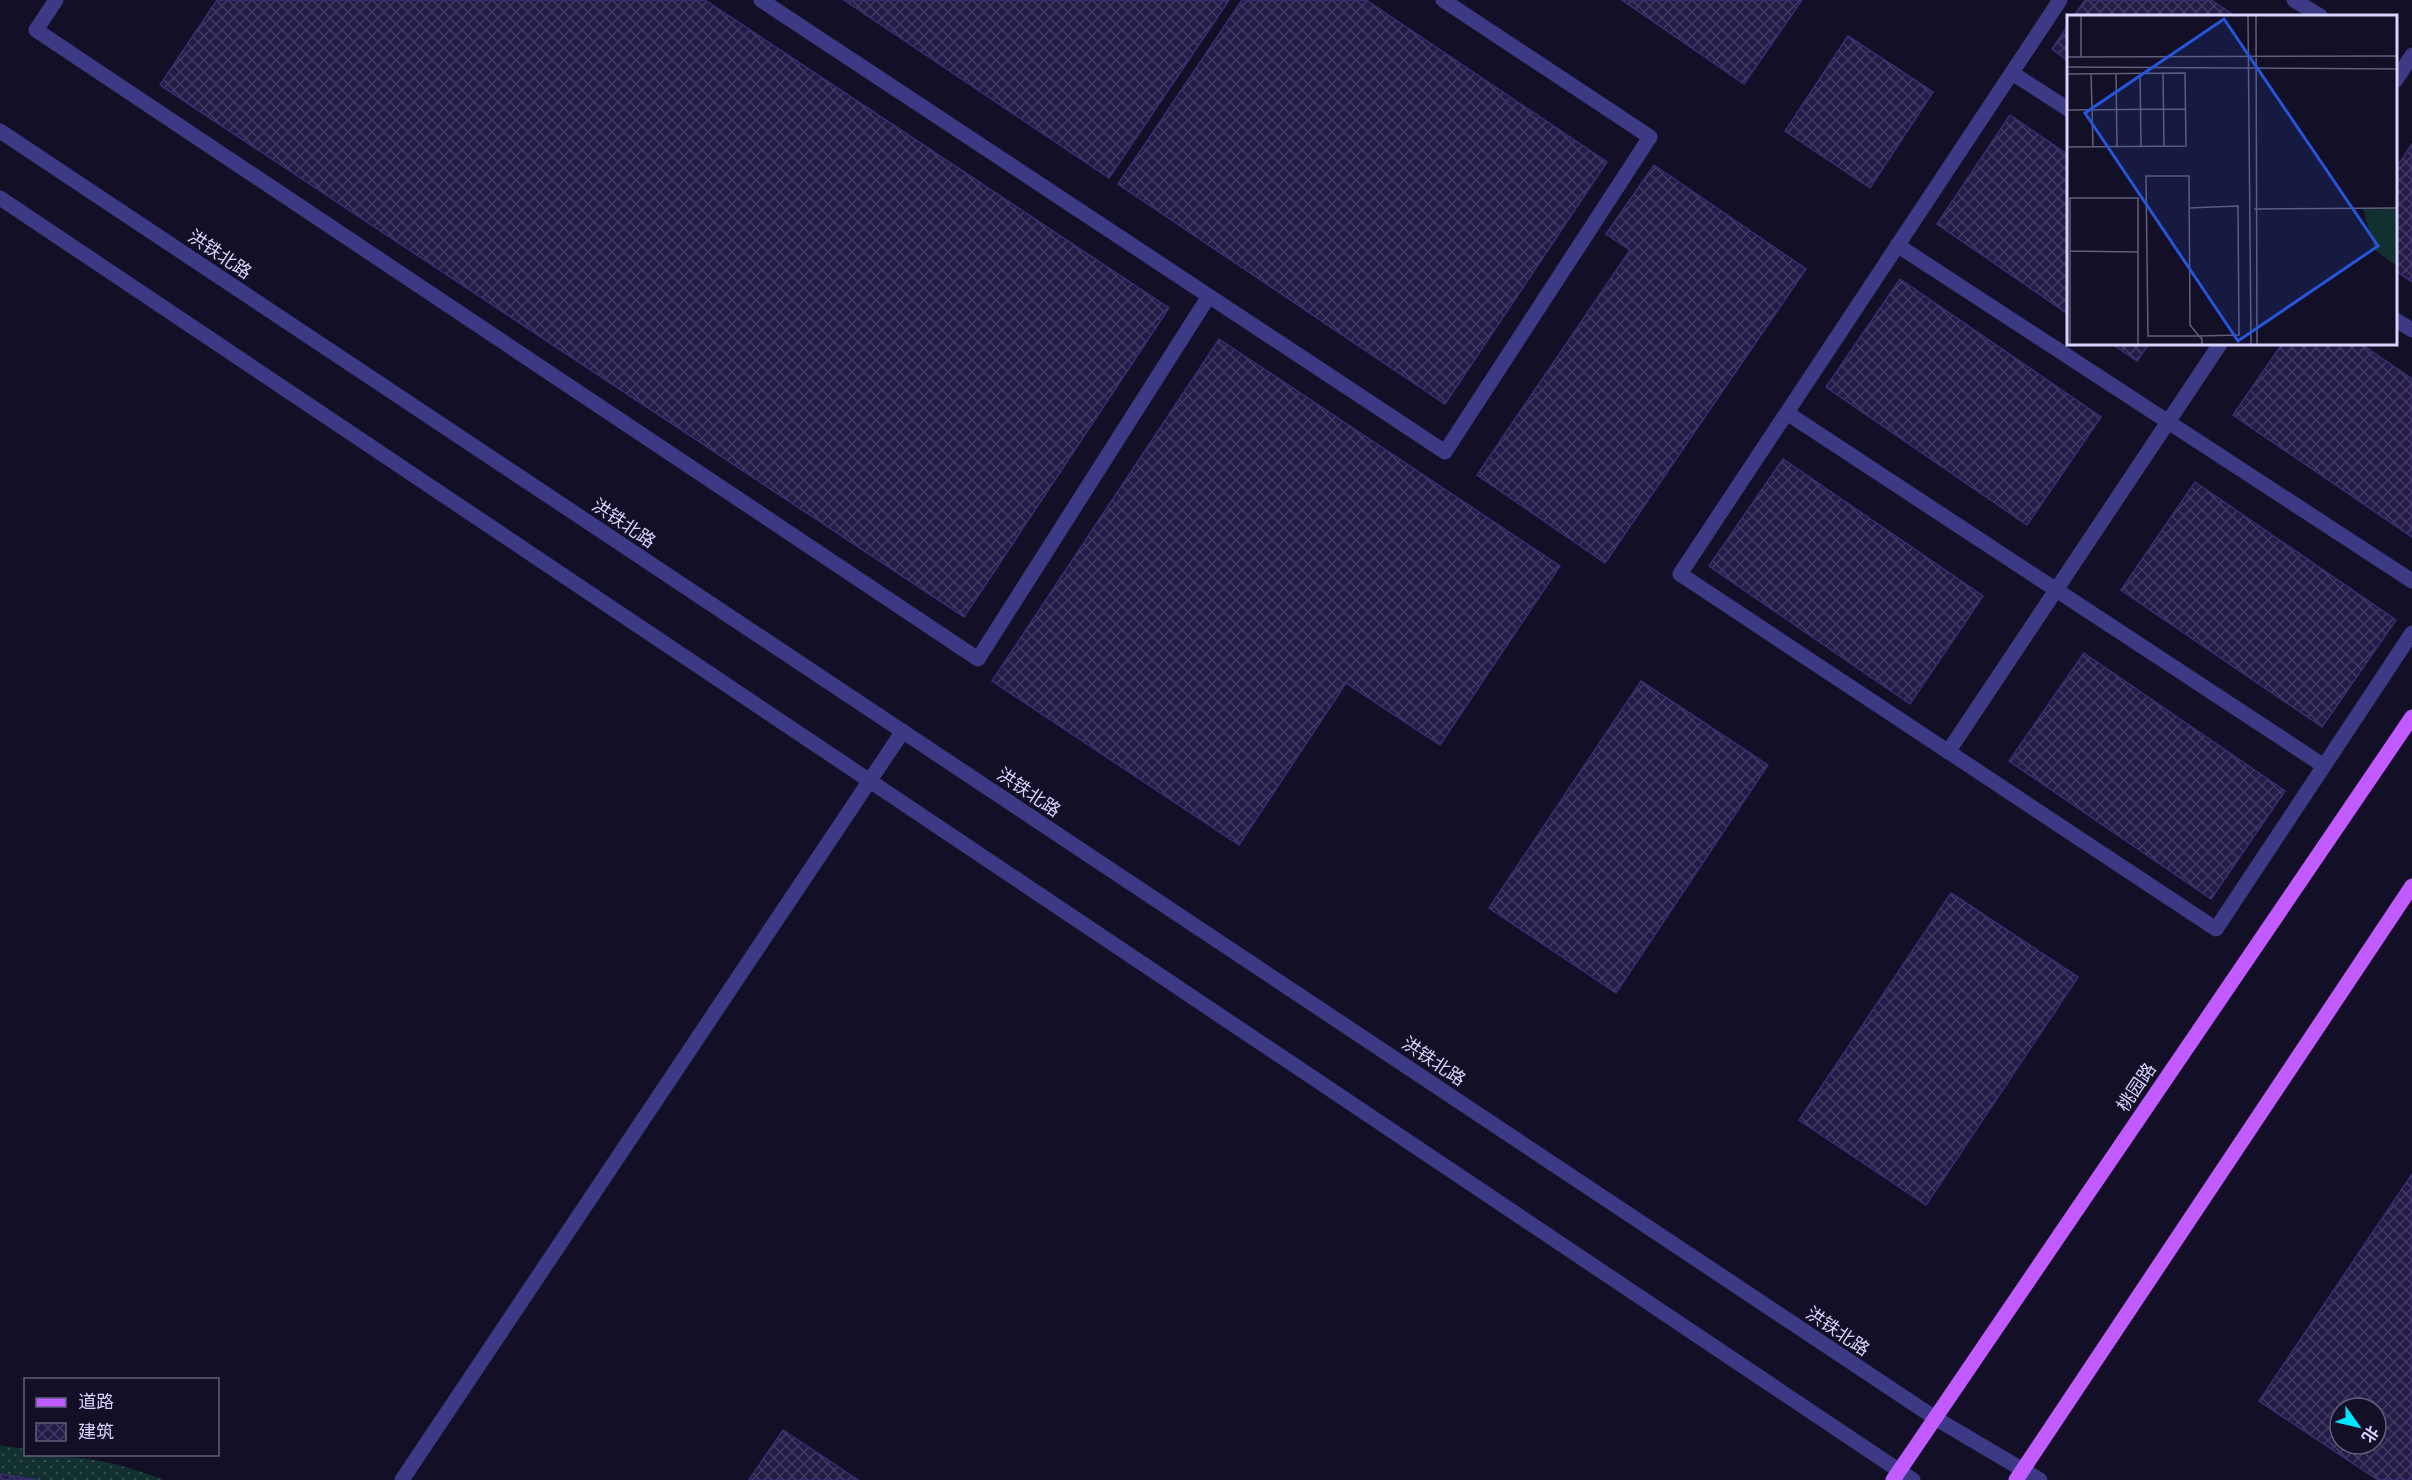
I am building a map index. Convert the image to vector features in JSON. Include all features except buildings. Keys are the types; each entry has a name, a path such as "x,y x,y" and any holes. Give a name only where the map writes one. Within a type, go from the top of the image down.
{"main road":[{"name":"桃园路","path":"1896,1475 2412,717"},
{"path":"2020,1474 2412,886"}],"street":[{"path":"56,0 36,30 978,659 1209,296"},
{"path":"761,0 1445,452 1650,137 1443,0"},
{"path":"2060,0 1680,574 2216,929 2412,633"},
{"path":"2294,0 2318,15"},
{"path":"2401,73 2412,55"},
{"path":"2012,73 2067,108"},
{"name":"洪铁北路","path":"0,131 1935,1418 2020,1474 2040,1480"},
{"path":"0,198 1896,1475 1913,1480"},
{"path":"1897,245 2412,581"},
{"path":"2397,321 2412,330"},
{"path":"1948,752 2219,345"},
{"path":"1786,413 2057,588 2324,766"},
{"path":"402,1480 903,731"}],"green space":[{"path":"0,1445 24,1449 24,1456 61,1456 113,1464 163,1480 0,1480"}]}
